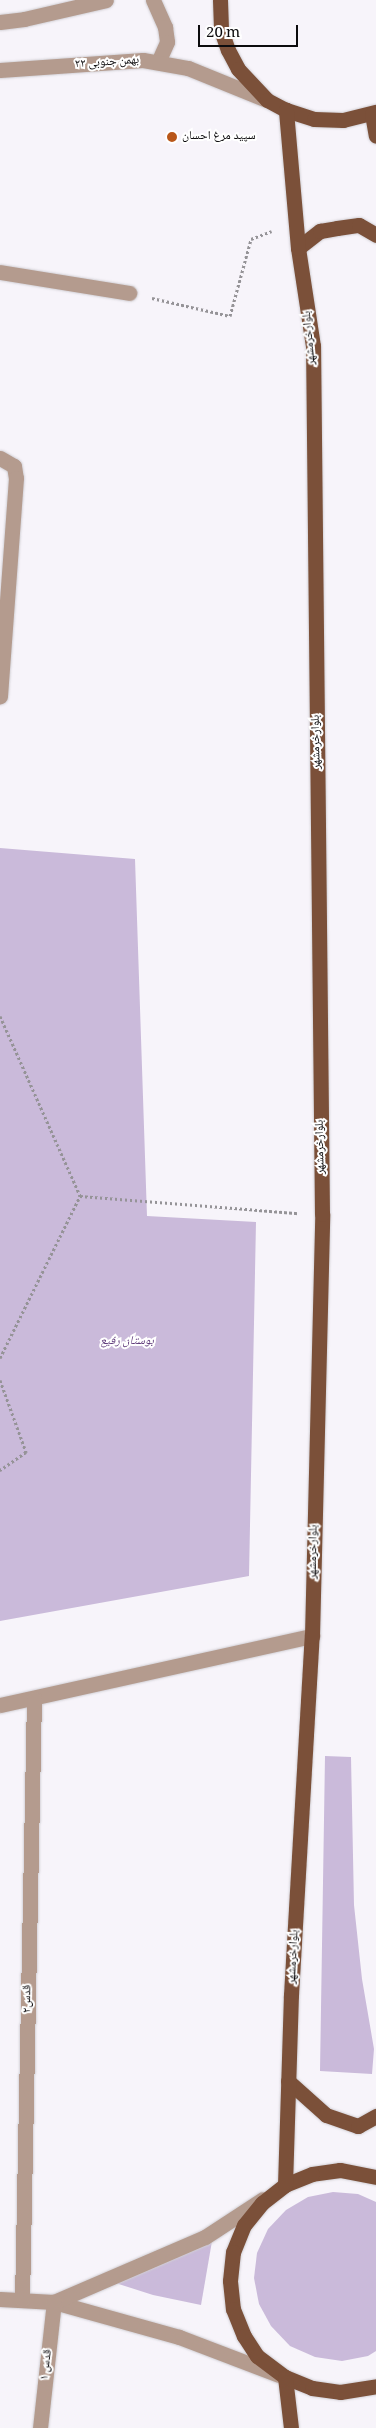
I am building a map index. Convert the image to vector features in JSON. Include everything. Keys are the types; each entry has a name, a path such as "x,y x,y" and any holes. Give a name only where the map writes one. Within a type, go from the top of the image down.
{"main road":[{"path":"220,0 221,30 228,50 238,69 267,100 286,110 314,119 343,120 374,113 376,136"},
{"name":"بلوارخرمشهر","path":"285,2185 288,2081 312,1636 322,1214 312,346 298,248 286,110"},
{"path":"298,248 320,231 337,228 359,225 376,235"},
{"path":"288,2081 326,2115 358,2126 376,2116"},
{"path":"376,2177 369,2174 340,2170 312,2174 285,2185 262,2203 244,2225 233,2252 230,2281 233,2309 244,2336 257,2356 285,2377 312,2388 340,2392 376,2386"},
{"path":"285,2377 291,2428"}],"street":[{"path":"0,22 24,19 106,0"},
{"path":"153,0 165,27 167,42 158,62"},
{"name":"۲۲ بهمن جنوبی","path":"0,70 143,60 188,68 267,100"},
{"path":"0,272 129,293"},
{"path":"0,458 14,466 16,478 0,696"},
{"path":"0,1705 312,1636"},
{"name":"قدس۲","path":"22,2300 34,1699"},
{"path":"54,2302 205,2237 285,2185"},
{"path":"0,2299 54,2302 179,2337 285,2377"},
{"name":"قدس ۱","path":"40,2428 54,2302"}],"path":[{"path":"129,293 230,316 251,239 296,222"},
{"path":"0,1016 80,1196"},
{"path":"80,1196 322,1214"},
{"path":"0,1358 80,1196"},
{"path":"0,1380 26,1452 0,1470"}],"green space":[{"name":"بوستان رفیع","path":"0,848 135,859 147,1216 256,1222 249,1576 0,1621"},
{"path":"325,1756 351,1757 354,1905 362,1979 374,2049 372,2074 320,2071"},
{"path":"333,2192 358,2194 376,2202 376,2351 368,2356 342,2361 315,2357 290,2346 271,2326 259,2304 254,2278 257,2253 268,2229 286,2210 308,2197"},
{"path":"212,2241 201,2305 153,2295 103,2279"}],"place":[{"name":"سپید مرغ احسان","path":"172,137"}]}
